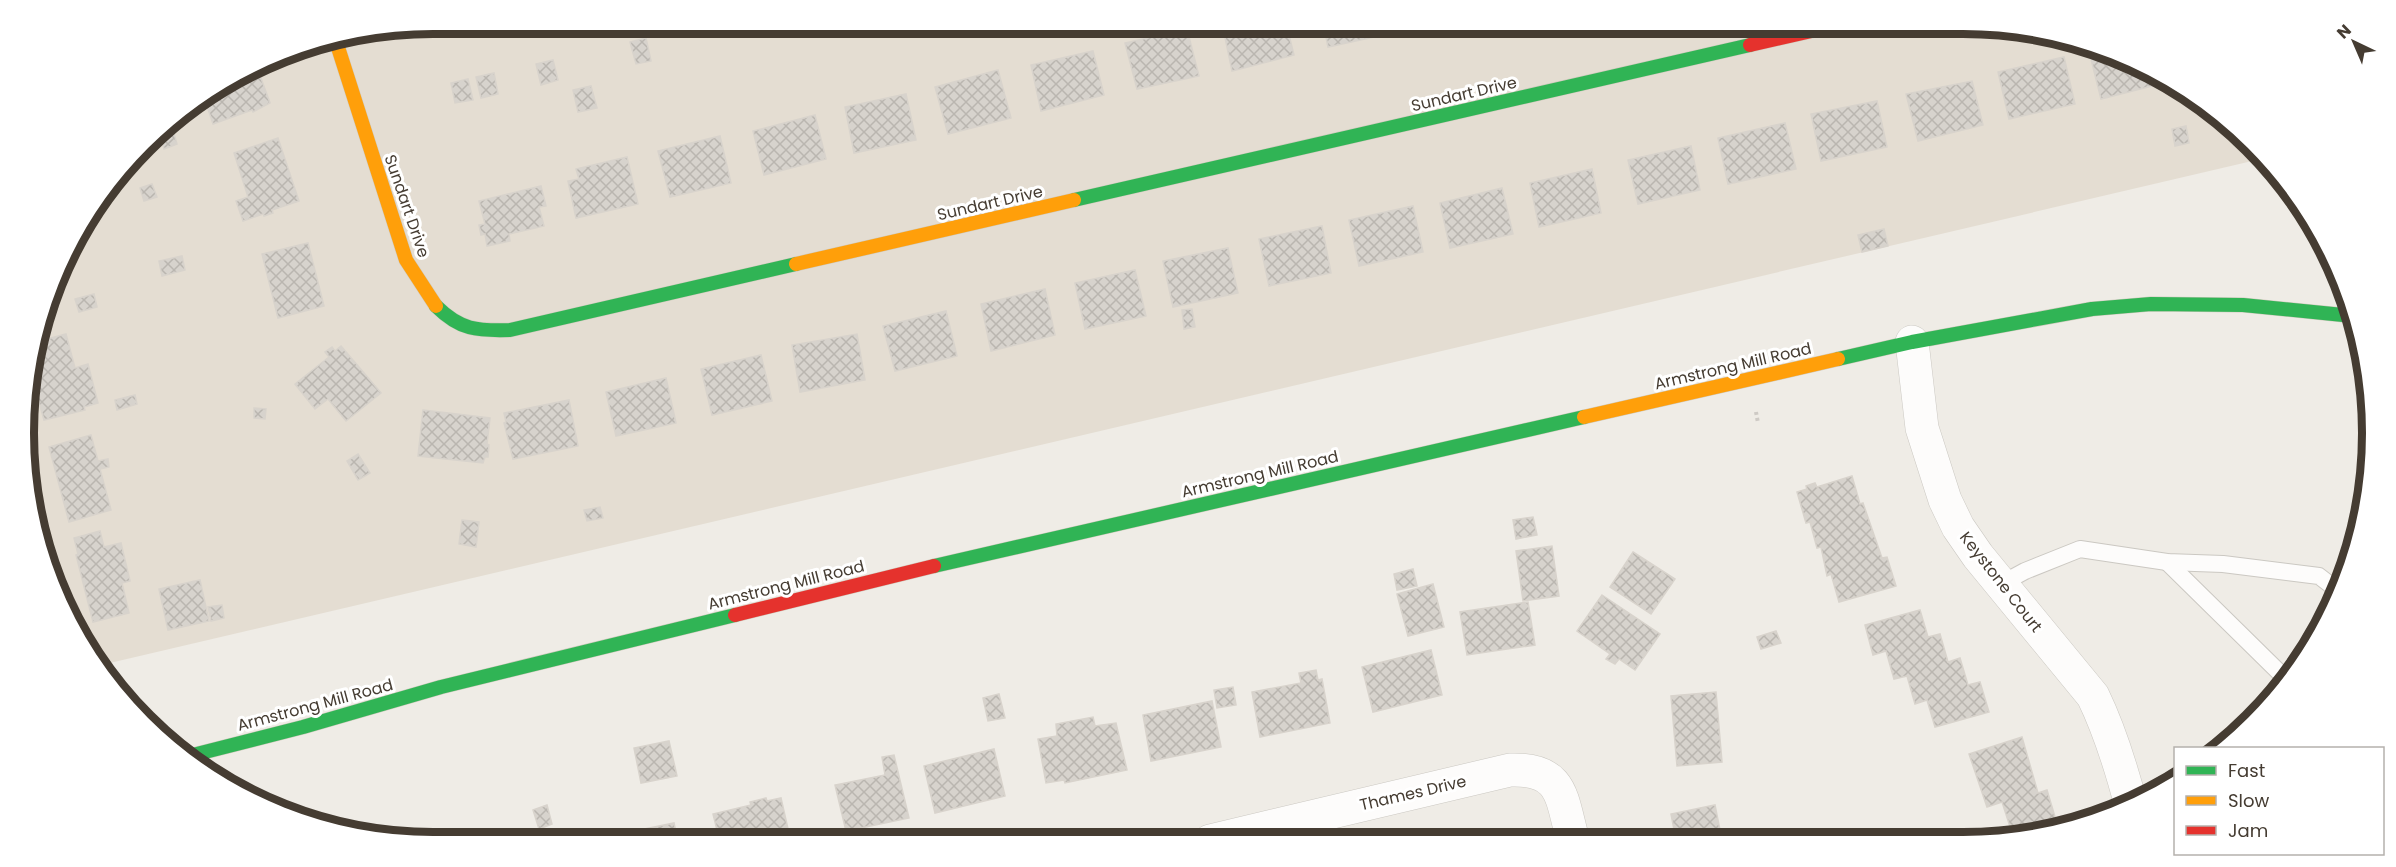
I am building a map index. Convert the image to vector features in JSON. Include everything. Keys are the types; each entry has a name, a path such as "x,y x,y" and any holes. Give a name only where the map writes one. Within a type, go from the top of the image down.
{"main road":[{"name":"Sundart Drive","path":"338,46 406,260 419,285 436,307 456,323 477,330 510,330 1799,34"},
{"name":"Armstrong Mill Road","path":"197,754 303,727 441,687 912,571 1912,342 2092,309 2151,304 2243,305 2343,315"}],"street":[{"name":"Keystone Court","path":"1912,342 1922,428 1945,500 1958,527 1978,556 2093,696 2121,767 2129,796"},
{"name":"Thames Drive","path":"1248,832 1510,770 1530,769 1547,777 1559,791 1571,832"}],"lane":[{"path":"2001,584 2025,571 2080,549 2167,562 2223,564 2319,576 2331,585"},
{"path":"2167,562 2280,674"}],"path":[{"path":"1756,411 1758,423"}],"shaded area":[{"path":"434,34 1989,35 2066,48 2139,76 2162,88 2205,117 2254,161 108,663 88,633 65,586 48,537 38,486 34,434 35,407 48,330 76,257 88,234 117,191 151,151 170,134 234,88 305,56 330,48 381,38"}],"building":[{"path":"1165,34 1188,34 1199,76 1137,89 1125,43"},
{"path":"1224,34 1289,34 1294,55 1232,71"},
{"path":"1325,34 1388,34 1328,47"},
{"path":"646,38 651,61 636,64 630,42"},
{"path":"1093,51 1104,95 1041,111 1031,65"},
{"path":"2090,56 2156,85 2101,99"},
{"path":"2064,57 2075,104 2009,119 1998,72"},
{"path":"553,60 558,80 541,85 536,64"},
{"path":"998,70 1011,118 948,134 935,87"},
{"path":"494,73 498,94 481,98 476,77"},
{"path":"260,75 270,103 253,112 252,110 213,124 207,106"},
{"path":"468,79 473,100 455,103 451,83"},
{"path":"1972,81 1983,125 1918,141 1906,94"},
{"path":"591,86 597,108 578,112 573,90"},
{"path":"906,94 916,140 854,153 845,107"},
{"path":"1877,101 1887,147 1821,161 1811,114"},
{"path":"815,115 826,159 764,175 753,131"},
{"path":"1785,123 1796,169 1728,184 1718,138"},
{"path":"2186,126 2189,143 2175,146 2172,129"},
{"path":"173,131 177,144 164,149 162,141"},
{"path":"720,136 731,183 670,197 658,151"},
{"path":"278,138 299,201 272,210 273,213 243,221 236,201 248,197 234,153"},
{"path":"1691,146 1700,190 1638,204 1628,160"},
{"path":"627,157 638,204 576,218 568,181 579,179 576,169"},
{"path":"1592,169 1601,213 1539,227 1530,183"},
{"path":"152,184 157,197 144,201 140,188"},
{"path":"541,186 546,206 539,207 544,226 509,234 510,241 487,246 485,234 481,235 479,225 485,224 479,201"},
{"path":"1502,188 1513,234 1450,248 1440,203"},
{"path":"1413,206 1423,252 1359,266 1349,220"},
{"path":"1322,226 1331,273 1269,286 1259,239"},
{"path":"1884,229 1888,246 1862,252 1858,235"},
{"path":"308,243 324,306 278,318 262,254"},
{"path":"1228,248 1238,293 1173,307 1163,261"},
{"path":"182,256 185,270 162,276 159,261"},
{"path":"1135,270 1146,316 1085,329 1075,283"},
{"path":"1045,289 1055,335 991,351 981,304"},
{"path":"94,294 97,307 79,312 75,299"},
{"path":"1192,309 1195,327 1184,329 1182,310"},
{"path":"946,311 957,356 895,371 883,326"},
{"path":"66,334 75,368 88,364 98,403 84,407 85,410 44,420 37,394 46,339"},
{"path":"857,334 865,380 800,392 792,345"},
{"path":"341,346 381,393 346,421 328,399 315,409 295,384 329,357 325,352 332,347 335,351"},
{"path":"761,355 772,401 712,415 701,369"},
{"path":"666,378 676,423 616,436 606,392"},
{"path":"135,395 137,404 117,410 115,400"},
{"path":"569,400 578,446 513,459 504,423 506,422 504,413"},
{"path":"254,408 266,409 265,419 254,418"},
{"path":"423,410 490,418 488,457 485,457 483,463 418,456"},
{"path":"91,435 98,461 108,459 109,467 100,469 111,510 69,522 49,447"},
{"path":"358,454 370,473 358,480 347,461"},
{"path":"1852,476 1860,504 1863,503 1882,558 1887,557 1896,586 1839,602 1831,574 1827,576 1821,547 1817,548 1810,522 1806,523 1797,492 1815,483 1817,487"},
{"path":"600,507 603,518 587,521 584,510"},
{"path":"1533,517 1537,535 1516,539 1513,520"},
{"path":"462,520 479,522 476,547 459,544"},
{"path":"100,531 104,547 121,543 130,581 122,583 129,613 93,622 74,538"},
{"path":"1552,546 1559,596 1523,601 1516,551"},
{"path":"1633,552 1675,579 1651,614 1610,587"},
{"path":"1413,569 1417,586 1397,590 1394,574"},
{"path":"200,580 209,621 168,630 159,589"},
{"path":"1433,584 1444,627 1408,636 1397,594"},
{"path":"1602,595 1660,634 1635,670 1619,659 1615,664 1606,659 1610,654 1577,631"},
{"path":"1528,602 1535,645 1467,655 1460,612"},
{"path":"222,605 224,618 211,621 208,607"},
{"path":"1920,610 1928,637 1940,634 1948,662 1960,658 1968,685 1980,682 1989,712 1935,727 1927,700 1915,704 1907,676 1894,679 1886,651 1873,655 1865,625"},
{"path":"1776,631 1781,643 1761,649 1757,637"},
{"path":"1431,650 1442,695 1373,712 1362,667"},
{"path":"1316,670 1318,680 1322,679 1330,723 1260,737 1252,692 1301,683 1299,673"},
{"path":"1233,687 1236,705 1217,708 1214,690"},
{"path":"1716,692 1722,762 1677,766 1671,696"},
{"path":"999,694 1005,718 988,721 983,698"},
{"path":"1212,701 1221,747 1151,761 1143,715"},
{"path":"1093,717 1095,726 1116,723 1127,770 1065,783 1064,780 1046,783 1038,739 1057,736 1056,724"},
{"path":"2022,737 2038,793 2047,790 2056,821 2011,829 2002,802 1987,807 1969,754"},
{"path":"669,741 677,776 641,783 634,748"},
{"path":"994,749 1005,796 935,813 924,766"},
{"path":"894,755 909,818 846,831 835,785 885,775 882,757"},
{"path":"766,798 767,801 781,798 789,832 718,832 713,814 751,805 750,802"},
{"path":"547,805 552,824 539,829 533,810"},
{"path":"1715,805 1720,832 1674,832 1671,814"},
{"path":"674,823 676,832 630,832"}],"traffic: fast":[{"path":"1074,200 1750,45"},
{"path":"436,306 453,320 470,327 510,330 796,264"},
{"path":"1838,359 1912,342 2092,309 2151,304 2243,305 2343,315"},
{"path":"934,566 1584,417"},
{"path":"197,754 303,727 441,687 735,615"}],"traffic: slow":[{"path":"338,46 406,260 436,306"},
{"path":"796,264 1074,200"},
{"path":"1584,417 1838,359"}],"traffic: jam":[{"path":"1750,45 1798,34"},
{"path":"735,615 934,566"}]}
